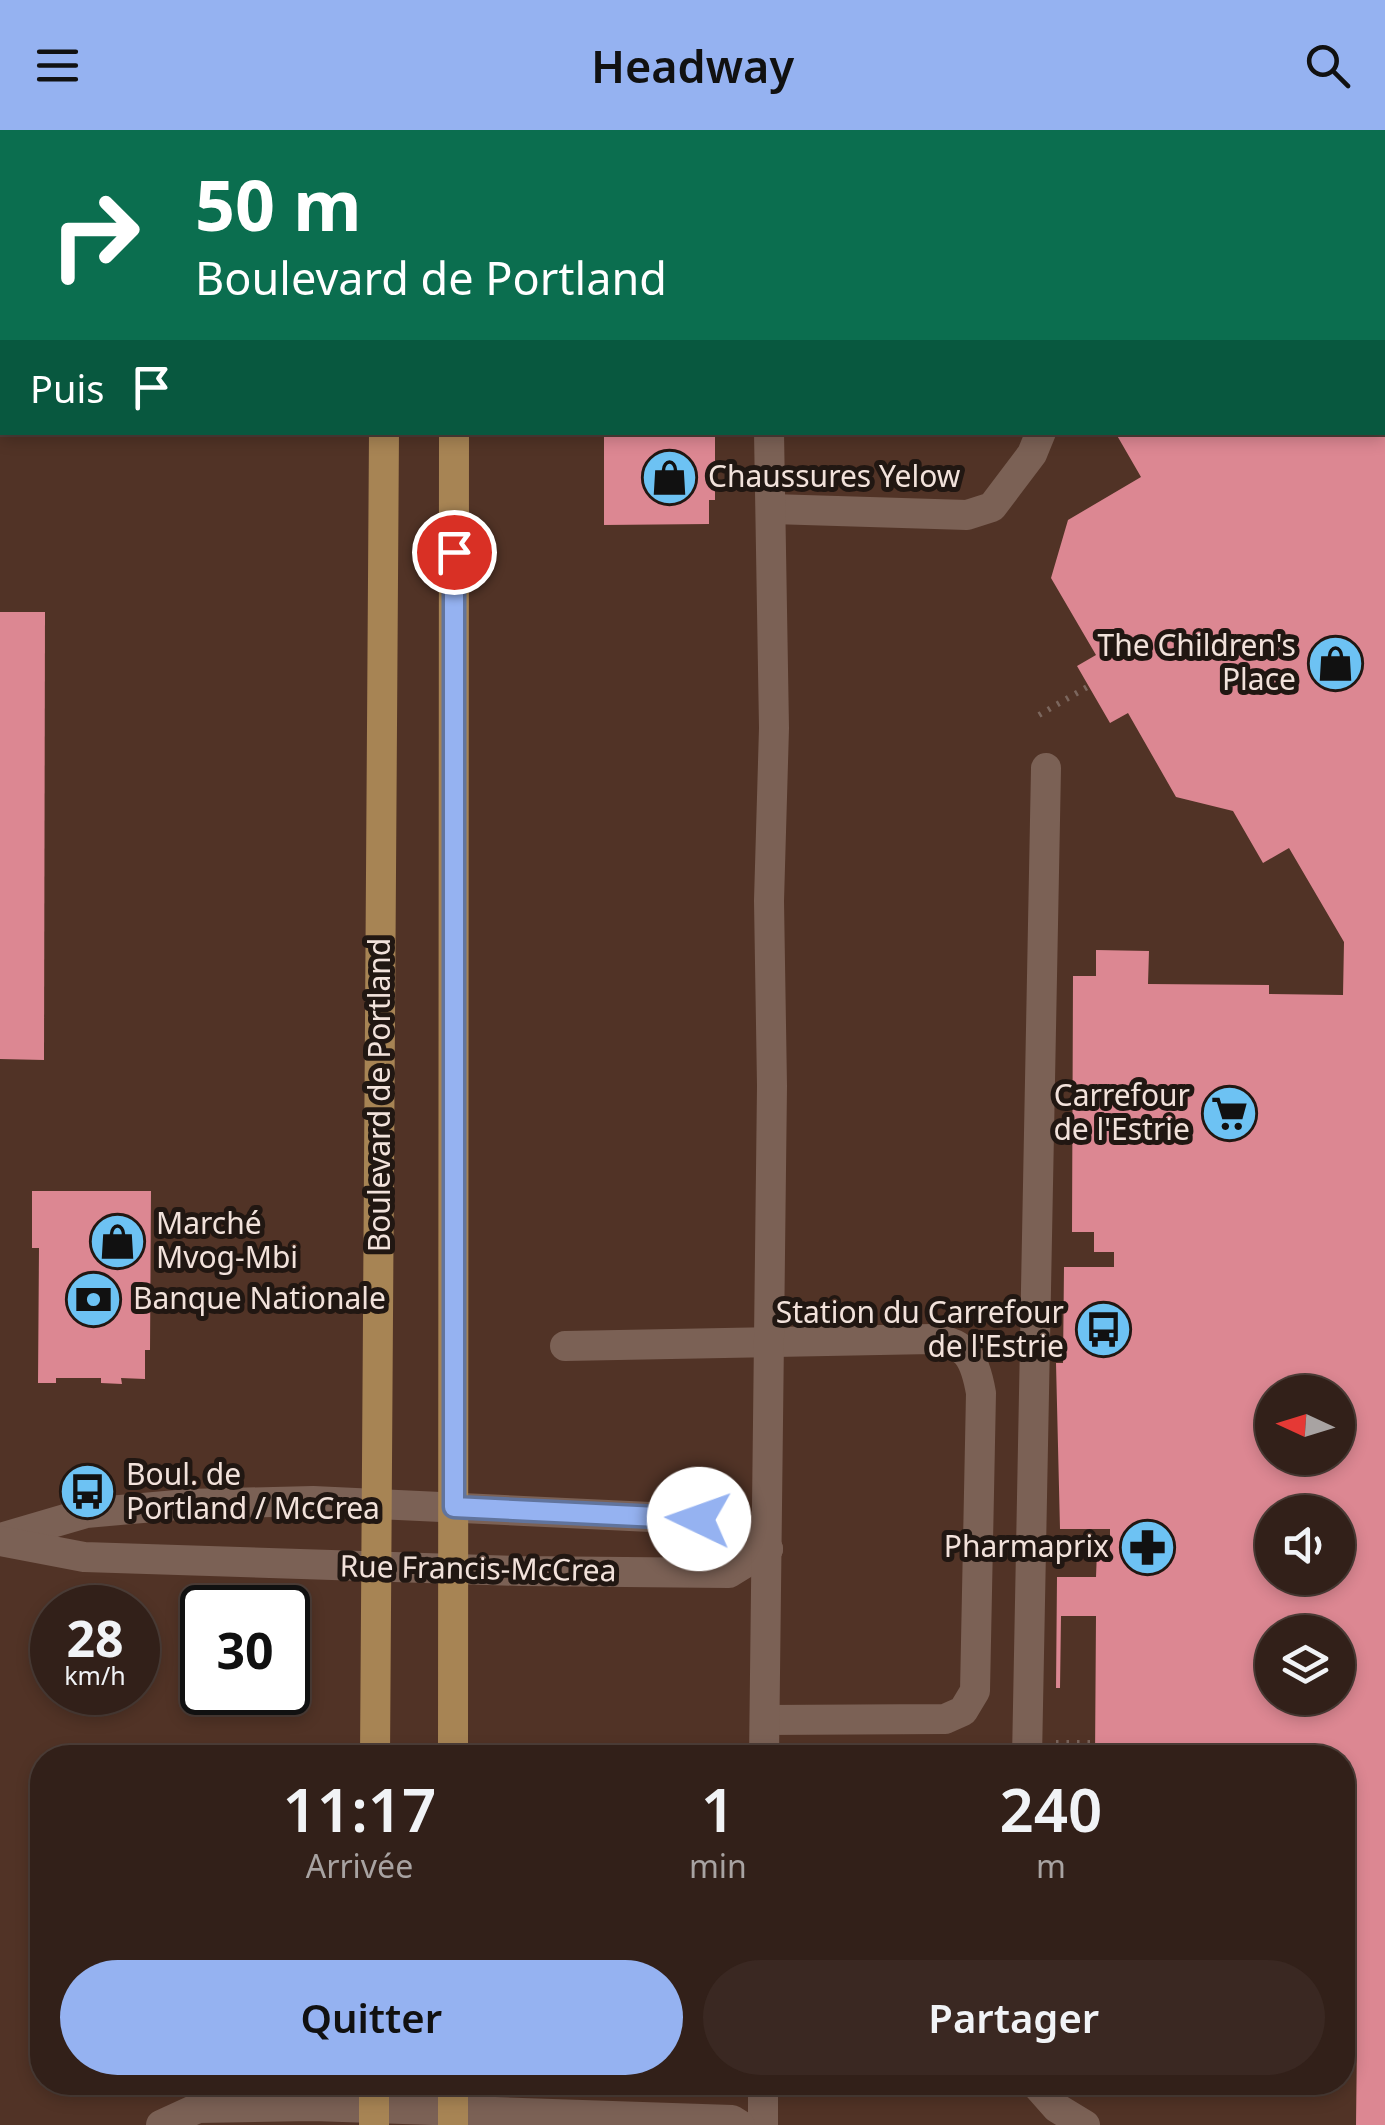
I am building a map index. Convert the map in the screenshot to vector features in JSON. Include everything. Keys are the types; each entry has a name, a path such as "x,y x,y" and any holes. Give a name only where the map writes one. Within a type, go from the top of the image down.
{"main road":[{"name":"Boulevard de Portland","path":"375,1745 384,435"},
{"path":"453,1745 454,435"}],"street":[{"path":"764,1745 770,1342 769,435"},
{"path":"772,509 967,515 992,507 1032,454 1040,435"},
{"path":"1027,1745 1046,768"},
{"path":"565,1346 932,1339 954,1341 970,1354 981,1393 975,1691 963,1711 945,1718 764,1720"},
{"name":"Rue Francis-McCrea","path":"206,1503 377,1503 735,1521 768,1549 729,1573 453,1570 84,1557 0,1540 86,1513 206,1503"},
{"path":"762,2095 763,2125"},
{"path":"1046,2095 1057,2108 1084,2125"},
{"path":"161,2125 198,2108 374,2105 732,2120 740,2125"}],"path":[{"path":"1039,715 1089,686"}],"shaded area":[{"path":"0,435 1385,435 1385,2125 0,2125"}],"building":[{"path":"604,435 715,435 715,500 709,500 709,524 604,525"},
{"name":"Carrefour de l'Estrie","path":"1117,435 1385,435 1385,2125 1356,2125 1355,1745 1095,1745 1096,1616 1061,1616 1060,1688 1056,1688 1057,1577 1096,1577 1097,1551 1110,1551 1110,1529 1060,1529 1056,1363 1063,1363 1064,1267 1114,1267 1114,1252 1094,1252 1094,1232 1072,1232 1073,976 1096,976 1096,950 1149,951 1148,984 1269,985 1269,994 1343,995 1344,942 1289,848 1263,863 1233,811 1176,797 1128,713 1110,723 1077,666 1096,655 1051,578 1068,520 1141,477"},
{"path":"0,612 45,612 44,1060 0,1059"},
{"name":"Banque Nationale","path":"32,1191 151,1191 150,1350 145,1350 145,1379 121,1378 122,1384 101,1383 101,1378 56,1378 56,1383 38,1383 39,1248 32,1248"}],"place":[{"name":"Chaussures Yelow","path":"669,477"},
{"name":"The Children's Place","path":"1335,663"},
{"name":"Carrefour de l'Estrie","path":"1229,1113"},
{"name":"Marché Mvog-Mbi","path":"117,1241"},
{"name":"Banque Nationale","path":"94,1299"},
{"name":"Station du Carrefour de l'Estrie","path":"1103,1330"},
{"name":"Boul. de Portland / McCrea","path":"87,1492"},
{"name":"Pharmaprix","path":"1148,1547"}],"route":[{"path":"454,552 454,1507 699,1519"}]}
